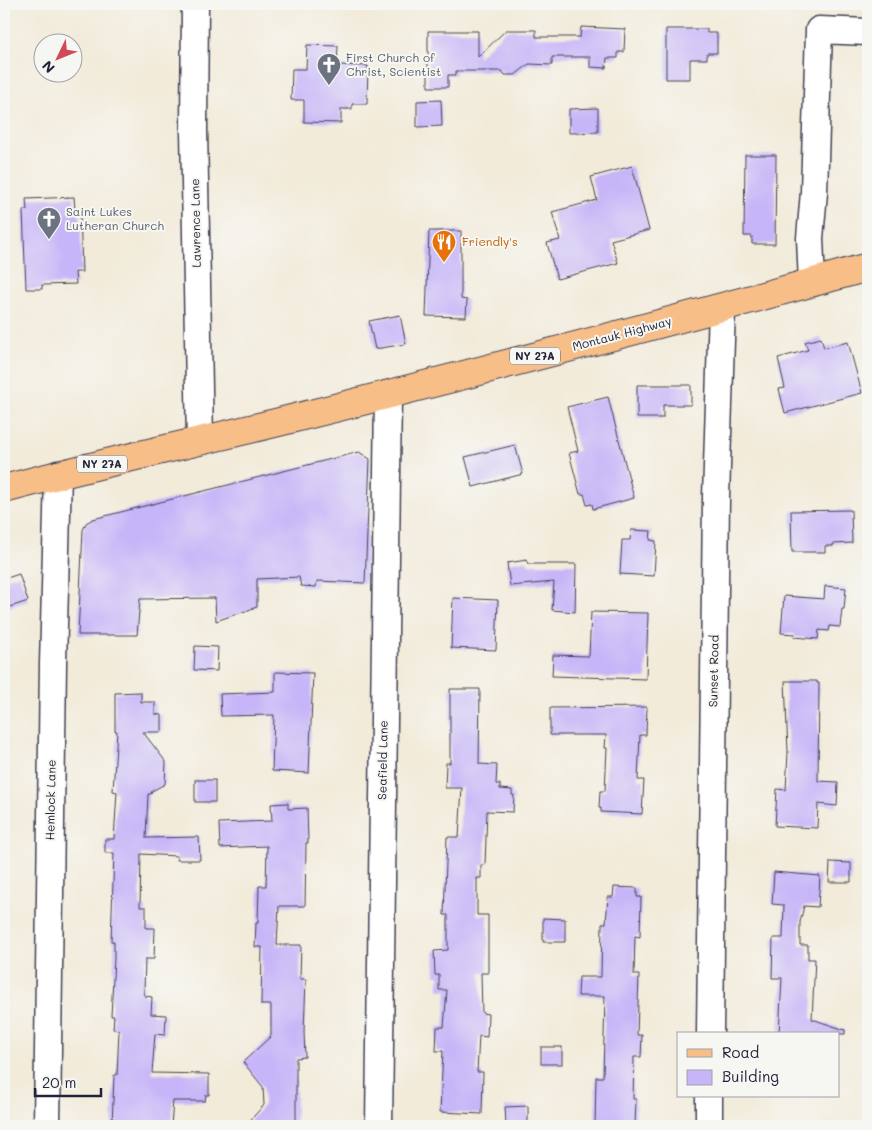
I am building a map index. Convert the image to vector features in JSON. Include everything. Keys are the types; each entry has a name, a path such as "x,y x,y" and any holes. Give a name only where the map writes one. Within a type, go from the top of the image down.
{"main road":[{"name":"Montauk Highway","path":"200,441 722,308 868,267"},
{"name":"NY 27A","path":"4,489 58,474 200,441"}],"street":[{"name":"Lawrence Lane","path":"195,4 194,130 200,441"},
{"path":"812,283 810,238 814,192 819,30 868,32"},
{"name":"Sunset Road","path":"710,1032 716,498 722,308"},
{"name":"Seafield Lane","path":"379,1126 388,394"},
{"name":"Hemlock Lane","path":"47,1126 58,474"},
{"path":"709,1098 709,1126"}],"building":[{"path":"581,27 625,29 624,52 618,52 618,58 607,58 606,68 590,67 590,57 552,57 552,65 529,64 515,75 505,75 502,71 456,71 456,75 448,75 448,87 428,87 428,31 478,31 478,57 506,30 536,30 536,37 580,37"},
{"path":"666,29 707,29 707,33 717,33 717,53 707,53 707,59 690,59 690,79 666,79"},
{"path":"307,45 338,46 337,65 368,66 367,104 352,104 352,109 341,109 341,123 304,122 304,100 291,100 292,69 306,69"},
{"path":"441,100 442,126 417,127 417,101"},
{"path":"598,108 598,132 569,133 569,109"},
{"path":"745,155 776,155 775,244 752,244 752,236 744,236"},
{"path":"632,166 649,230 611,240 618,263 557,279 547,243 560,240 552,212 597,200 591,177"},
{"name":"Saint Lukes Lutheran Church","path":"74,197 75,211 80,211 82,272 75,272 76,284 42,285 42,289 26,289 23,210 27,210 26,199"},
{"name":"Friendly's","path":"429,231 461,231 461,299 467,300 466,317 426,316"},
{"path":"400,315 406,344 375,349 369,321"},
{"path":"821,338 824,348 848,342 862,393 785,413 779,389 785,388 778,358 808,350 805,342"},
{"path":"637,385 691,385 691,405 663,405 663,418 637,418"},
{"path":"608,397 634,498 593,509 592,504 587,505 584,494 580,494 569,453 578,451 567,407"},
{"path":"515,445 523,474 473,487 465,457"},
{"path":"359,452 370,459 365,583 317,581 316,587 301,586 299,577 257,579 257,607 216,621 215,598 140,599 137,635 78,635 83,530 86,523 93,519"},
{"path":"851,510 852,543 825,546 825,552 792,552 791,511"},
{"path":"631,530 651,531 650,540 656,541 654,576 620,574 622,540 630,540"},
{"path":"527,560 528,564 576,564 575,612 552,610 554,582 510,586 507,563"},
{"path":"19,574 28,601 4,609 4,579"},
{"path":"825,586 846,588 840,627 830,626 829,631 819,630 818,639 794,637 795,634 781,633 784,596 824,599"},
{"path":"453,598 498,600 496,650 451,648"},
{"path":"591,612 648,613 646,679 552,676 553,655 589,656"},
{"path":"195,646 218,647 217,671 194,670"},
{"path":"275,672 313,673 309,773 272,771 274,715 221,716 220,694 275,692"},
{"path":"785,681 817,681 819,683 818,781 838,782 837,806 818,804 817,828 775,826 777,789 786,790 788,752"},
{"path":"450,689 480,689 479,764 497,765 496,784 500,784 500,789 512,790 512,795 514,795 513,812 487,811 485,865 481,865 481,878 477,878 477,915 488,915 488,973 481,973 482,1013 488,1014 487,1037 479,1036 477,1072 483,1072 482,1114 440,1112 443,1051 436,1051 437,1027 444,1027 447,990 439,990 439,975 435,975 434,951 448,950 448,915 444,915 447,837 459,837 462,788 445,788 446,763 450,763"},
{"path":"141,692 141,702 155,702 155,714 162,715 162,732 143,732 166,762 165,784 152,791 151,794 148,794 146,838 199,837 200,860 177,860 177,856 141,854 140,907 146,907 146,928 155,928 154,959 145,959 144,992 145,996 152,997 151,1014 166,1015 165,1035 155,1034 152,1073 209,1074 209,1095 206,1095 205,1101 173,1101 171,1126 112,1126 114,1075 117,1075 119,1030 113,1029 114,1016 111,1016 114,959 114,942 111,941 114,853 105,853 105,839 114,839 117,792 113,791 117,731 115,731 115,693"},
{"path":"647,707 646,735 640,735 638,780 644,780 642,814 601,812 601,808 599,808 600,791 605,791 606,735 550,735 550,708"},
{"path":"195,780 215,780 215,802 195,802"},
{"path":"288,803 288,809 307,808 308,843 306,843 305,906 279,906 277,945 301,945 300,979 306,979 305,1057 296,1058 296,1126 245,1126 264,1105 263,1087 243,1062 271,1036 271,1005 261,1005 262,947 255,947 259,886 266,886 267,846 220,848 219,823 272,821 271,804"},
{"path":"830,862 851,863 851,882 829,882"},
{"path":"774,872 820,876 818,907 804,906 800,922 800,945 808,945 808,959 815,959 812,1019 845,1030 845,1034 840,1034 840,1032 779,1032 782,978 772,978 773,938 783,938 784,905 772,904"},
{"path":"614,887 637,888 637,897 641,897 640,937 635,936 634,975 639,975 637,1035 642,1035 641,1057 634,1057 633,1099 636,1099 635,1126 595,1126 596,1077 603,1077 605,996 578,996 579,977 601,977 602,923 606,923 608,897 613,897"},
{"path":"543,918 565,919 565,942 543,942"},
{"path":"541,1047 562,1047 562,1064 541,1064"},
{"path":"528,1106 528,1124 506,1125 505,1107"}],"place":[{"name":"First Church of Christ, Scientist","path":"329,86"},
{"name":"Saint Lukes Lutheran Church","path":"49,240"},
{"name":"Friendly's","path":"444,263"}]}
